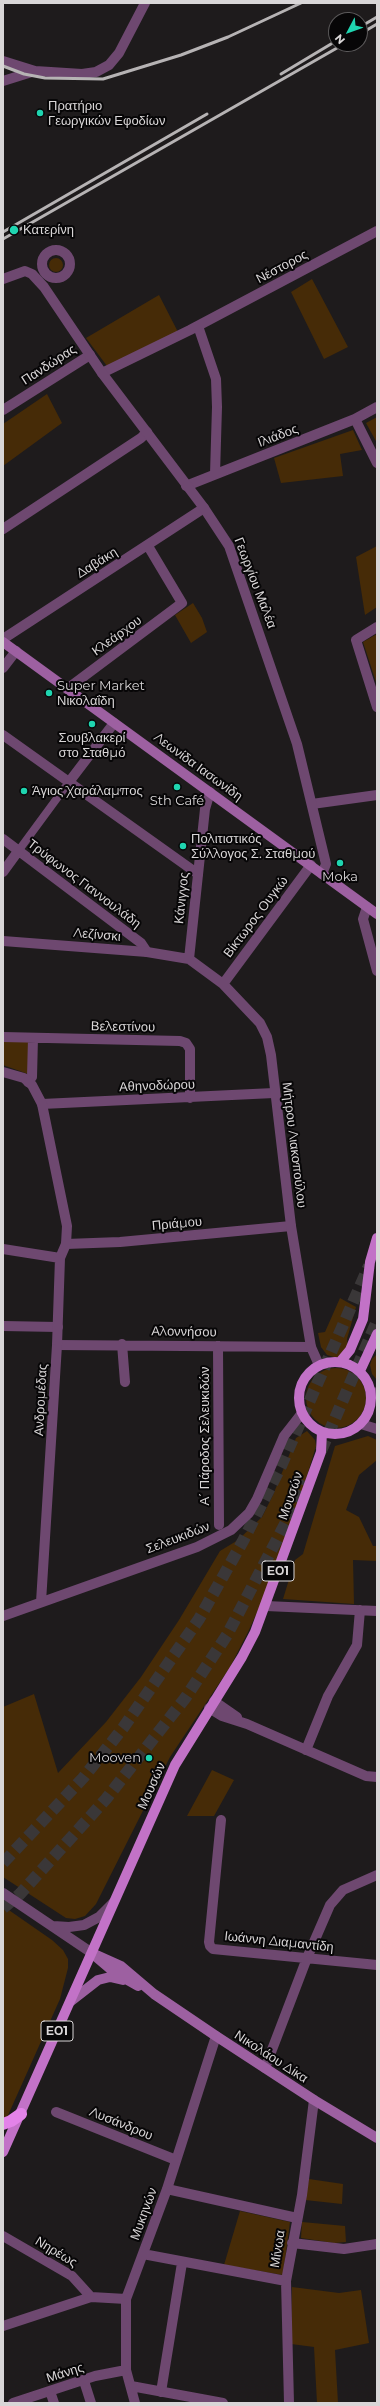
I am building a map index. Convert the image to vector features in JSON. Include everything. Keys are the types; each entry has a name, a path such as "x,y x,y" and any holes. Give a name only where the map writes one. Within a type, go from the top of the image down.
{"highway":[{"path":"3,2124 11,2121 21,2114"}],"main road":[{"name":"Λεωνίδα Ιασωνίδη","path":"3,642 377,914"},
{"path":"340,1362 350,1350 363,1320 370,1262 377,1238"},
{"path":"360,1371 377,1334"},
{"path":"340,1362 360,1371 368,1381 374,1393 370,1409 361,1424 355,1429 339,1434 322,1432 314,1428 302,1413 299,1400 301,1386 308,1373 319,1365 340,1362"},
{"name":"Μουσών","path":"3,2152 175,1765 242,1656 266,1606 321,1452 322,1432"},
{"name":"Νικολάου Δίκα","path":"92,1953 105,1966 128,1981 154,1994"},
{"name":"Νικολάου Δίκα","path":"92,1953 121,1966 154,1994 216,2036 314,2100 377,2138"},
{"path":"71,2001 92,1984 104,1978 128,1981"}],"street":[{"path":"3,61 35,71 82,74 96,72 109,65 119,53 146,3"},
{"path":"3,81 35,71"},
{"name":"Νέστορος","path":"102,373 198,326 377,231"},
{"path":"3,279 25,271 38,279 64,276 70,268 69,258 66,254 56,250 49,251 42,259 42,267 38,279"},
{"path":"42,267 43,272 56,278"},
{"path":"50,294 56,278"},
{"name":"Γεωργίου Μαλέα","path":"38,279 50,294 102,373 204,508 220,531 234,559 288,715 312,804 326,864 322,874"},
{"path":"198,326 216,379 217,407 215,474"},
{"name":"Πανδώρας","path":"3,410 90,355"},
{"name":"Ιλιάδος","path":"186,486 354,420 377,407"},
{"path":"354,420 377,463"},
{"path":"3,529 141,438 147,432"},
{"name":"Δαβάκη","path":"3,639 148,546 204,508"},
{"name":"Κλεάρχου","path":"67,688 182,603 148,546"},
{"path":"377,626 356,640 377,707"},
{"path":"3,668 16,651"},
{"path":"3,872 114,723"},
{"path":"3,735 198,874"},
{"name":"Κάνιγγος","path":"189,959 205,809 210,792"},
{"path":"312,804 377,795"},
{"name":"Τρύφωνος Γιαννουλάδη","path":"3,839 141,943 147,952"},
{"name":"Βίκτωρος Ουγκώ","path":"222,984 310,865"},
{"path":"367,906 363,920 375,952 377,971"},
{"name":"Λεζίνσκι","path":"3,941 147,952 189,959"},
{"name":"Μήτρου Λιακοπούλου","path":"189,959 222,984 248,1009 260,1023 267,1037 271,1055 274,1093 291,1226 311,1347 319,1365"},
{"name":"Βελεστίνου","path":"3,1037 180,1041 186,1043 190,1049 190,1098"},
{"path":"28,1082 32,1077 33,1038"},
{"path":"3,1072 24,1078 42,1104 67,1226 66,1244 60,1258 3,1249"},
{"name":"Αθηνοδώρου","path":"42,1104 274,1093"},
{"name":"Πριάμου","path":"66,1244 120,1242 291,1226"},
{"name":"Ανδρομέδας","path":"41,1602 58,1327 60,1258"},
{"path":"3,1326 58,1327"},
{"path":"122,1344 125,1382"},
{"name":"Αλοννήσου","path":"57,1345 122,1344 311,1347"},
{"name":"Α΄ Πάροδος Σελευκιδών","path":"218,1346 218,1525"},
{"name":"Σελευκιδών","path":"3,1616 197,1547 231,1530 248,1513 257,1499 284,1436 302,1413"},
{"path":"361,1424 377,1429"},
{"path":"266,1606 377,1611"},
{"path":"306,1750 328,1696 357,1645 360,1610"},
{"path":"211,1705 247,1724 306,1750 366,1776 377,1777"},
{"name":"Ιωάννη Διαμαντίδη","path":"221,1820 209,1942 210,1946 214,1949 377,1965"},
{"path":"265,2068 306,1958 330,1905 337,1895 353,1885 377,1875"},
{"name":"Νικολάου Δίκα","path":"3,1893 92,1953"},
{"path":"52,1926 76,1927 93,1921 115,1900"},
{"name":"Μυκηνών","path":"135,2403 126,2370 126,2299 167,2189 216,2036"},
{"name":"Μίνωα","path":"289,2403 286,2281 307,2158 314,2100"},
{"name":"Λυσάνδρου","path":"56,2112 176,2160"},
{"path":"167,2189 297,2218"},
{"name":"Νηρέως","path":"3,2236 72,2276 91,2297"},
{"path":"292,2243 337,2249 377,2244"},
{"path":"143,2254 182,2263 286,2281"},
{"path":"160,2392 182,2263"},
{"path":"3,2326 91,2297 126,2299"},
{"name":"Μάνης","path":"13,2403 84,2381 126,2370"},
{"path":"84,2381 91,2403"},
{"path":"131,2386 202,2401 223,2403"},
{"path":"50,2391 54,2403"}],"shaded area":[{"path":"53,258 59,258 63,262 63,268 59,272 53,272 49,268 49,262"},
{"path":"312,279 348,347 324,359 291,292"},
{"path":"159,295 178,332 107,366 86,338"},
{"path":"47,394 62,423 3,466 3,424"},
{"path":"377,417 377,443 366,423"},
{"path":"353,430 362,450 340,454 343,476 281,483 274,458"},
{"path":"377,546 377,607 365,615 356,557"},
{"path":"193,603 202,618 207,632 191,643 175,615"},
{"path":"377,634 377,685 363,642"},
{"path":"3,1040 29,1041 28,1074 3,1065"},
{"path":"340,1298 356,1307 347,1339 348,1347 337,1358 327,1355 321,1347 318,1333 325,1332"},
{"path":"377,1354 377,1380 372,1374 370,1365 372,1359"},
{"path":"336,1368 352,1373 357,1377 361,1382 366,1398 361,1414 357,1419 352,1423 336,1428 320,1423 315,1419 311,1414 306,1398 311,1382 315,1377 320,1373"},
{"path":"307,1431 315,1440 316,1446 296,1512 264,1597 248,1632 230,1667 170,1757 96,1904 85,1916 75,1919 66,1918 3,1877 3,1707 34,1694 58,1773 106,1722 141,1677 179,1620 220,1551 238,1540 262,1517 273,1495 296,1438"},
{"path":"368,1436 377,1440 377,1460 359,1475 346,1510 359,1517 373,1546 377,1546 377,1561 353,1560 354,1604 283,1599 295,1560 303,1554 335,1446"},
{"path":"212,1770 234,1780 214,1816 187,1816"},
{"path":"3,1906 52,1940 63,1950 68,1959 68,1968 60,1999 5,2122 3,2121"},
{"path":"309,2179 343,2184 342,2204 305,2200"},
{"path":"240,2211 290,2222 283,2275 224,2265"},
{"path":"302,2222 345,2226 346,2242 334,2243 301,2238"},
{"path":"292,2287 339,2293 361,2290 369,2343 335,2350 338,2403 317,2403 314,2347 291,2344"}],"tunnel":[{"path":"3,1863 83,1778 123,1728 199,1619 243,1541 281,1466 369,1266"},
{"path":"321,1451 377,1321"},
{"path":"3,1908 20,1894 106,1799 186,1697 227,1635 307,1482"}],"railway":[{"path":"3,66 24,74 45,78 103,79 181,55 228,37 301,3"},
{"path":"368,22 377,17"},
{"path":"368,29 377,24"},
{"path":"281,74 328,46"},
{"path":"3,239 330,52"},
{"path":"3,232 207,114"}],"place":[{"name":"Πρατήριο Γεωργικών Εφοδίων","path":"40,113"},
{"name":"Κατερίνη","path":"14,230"},
{"name":"Super Market Νικολαΐδη","path":"49,693"},
{"name":"Σουβλακερί στο Σταθμό","path":"92,724"},
{"name":"Sth Café","path":"177,787"},
{"name":"Άγιος Χαράλαμπος","path":"24,791"},
{"name":"Πολιτιστικός Σύλλογος Σ. Σταθμού","path":"183,846"},
{"name":"Moka","path":"340,863"},
{"name":"Mooven","path":"149,1758"}]}
